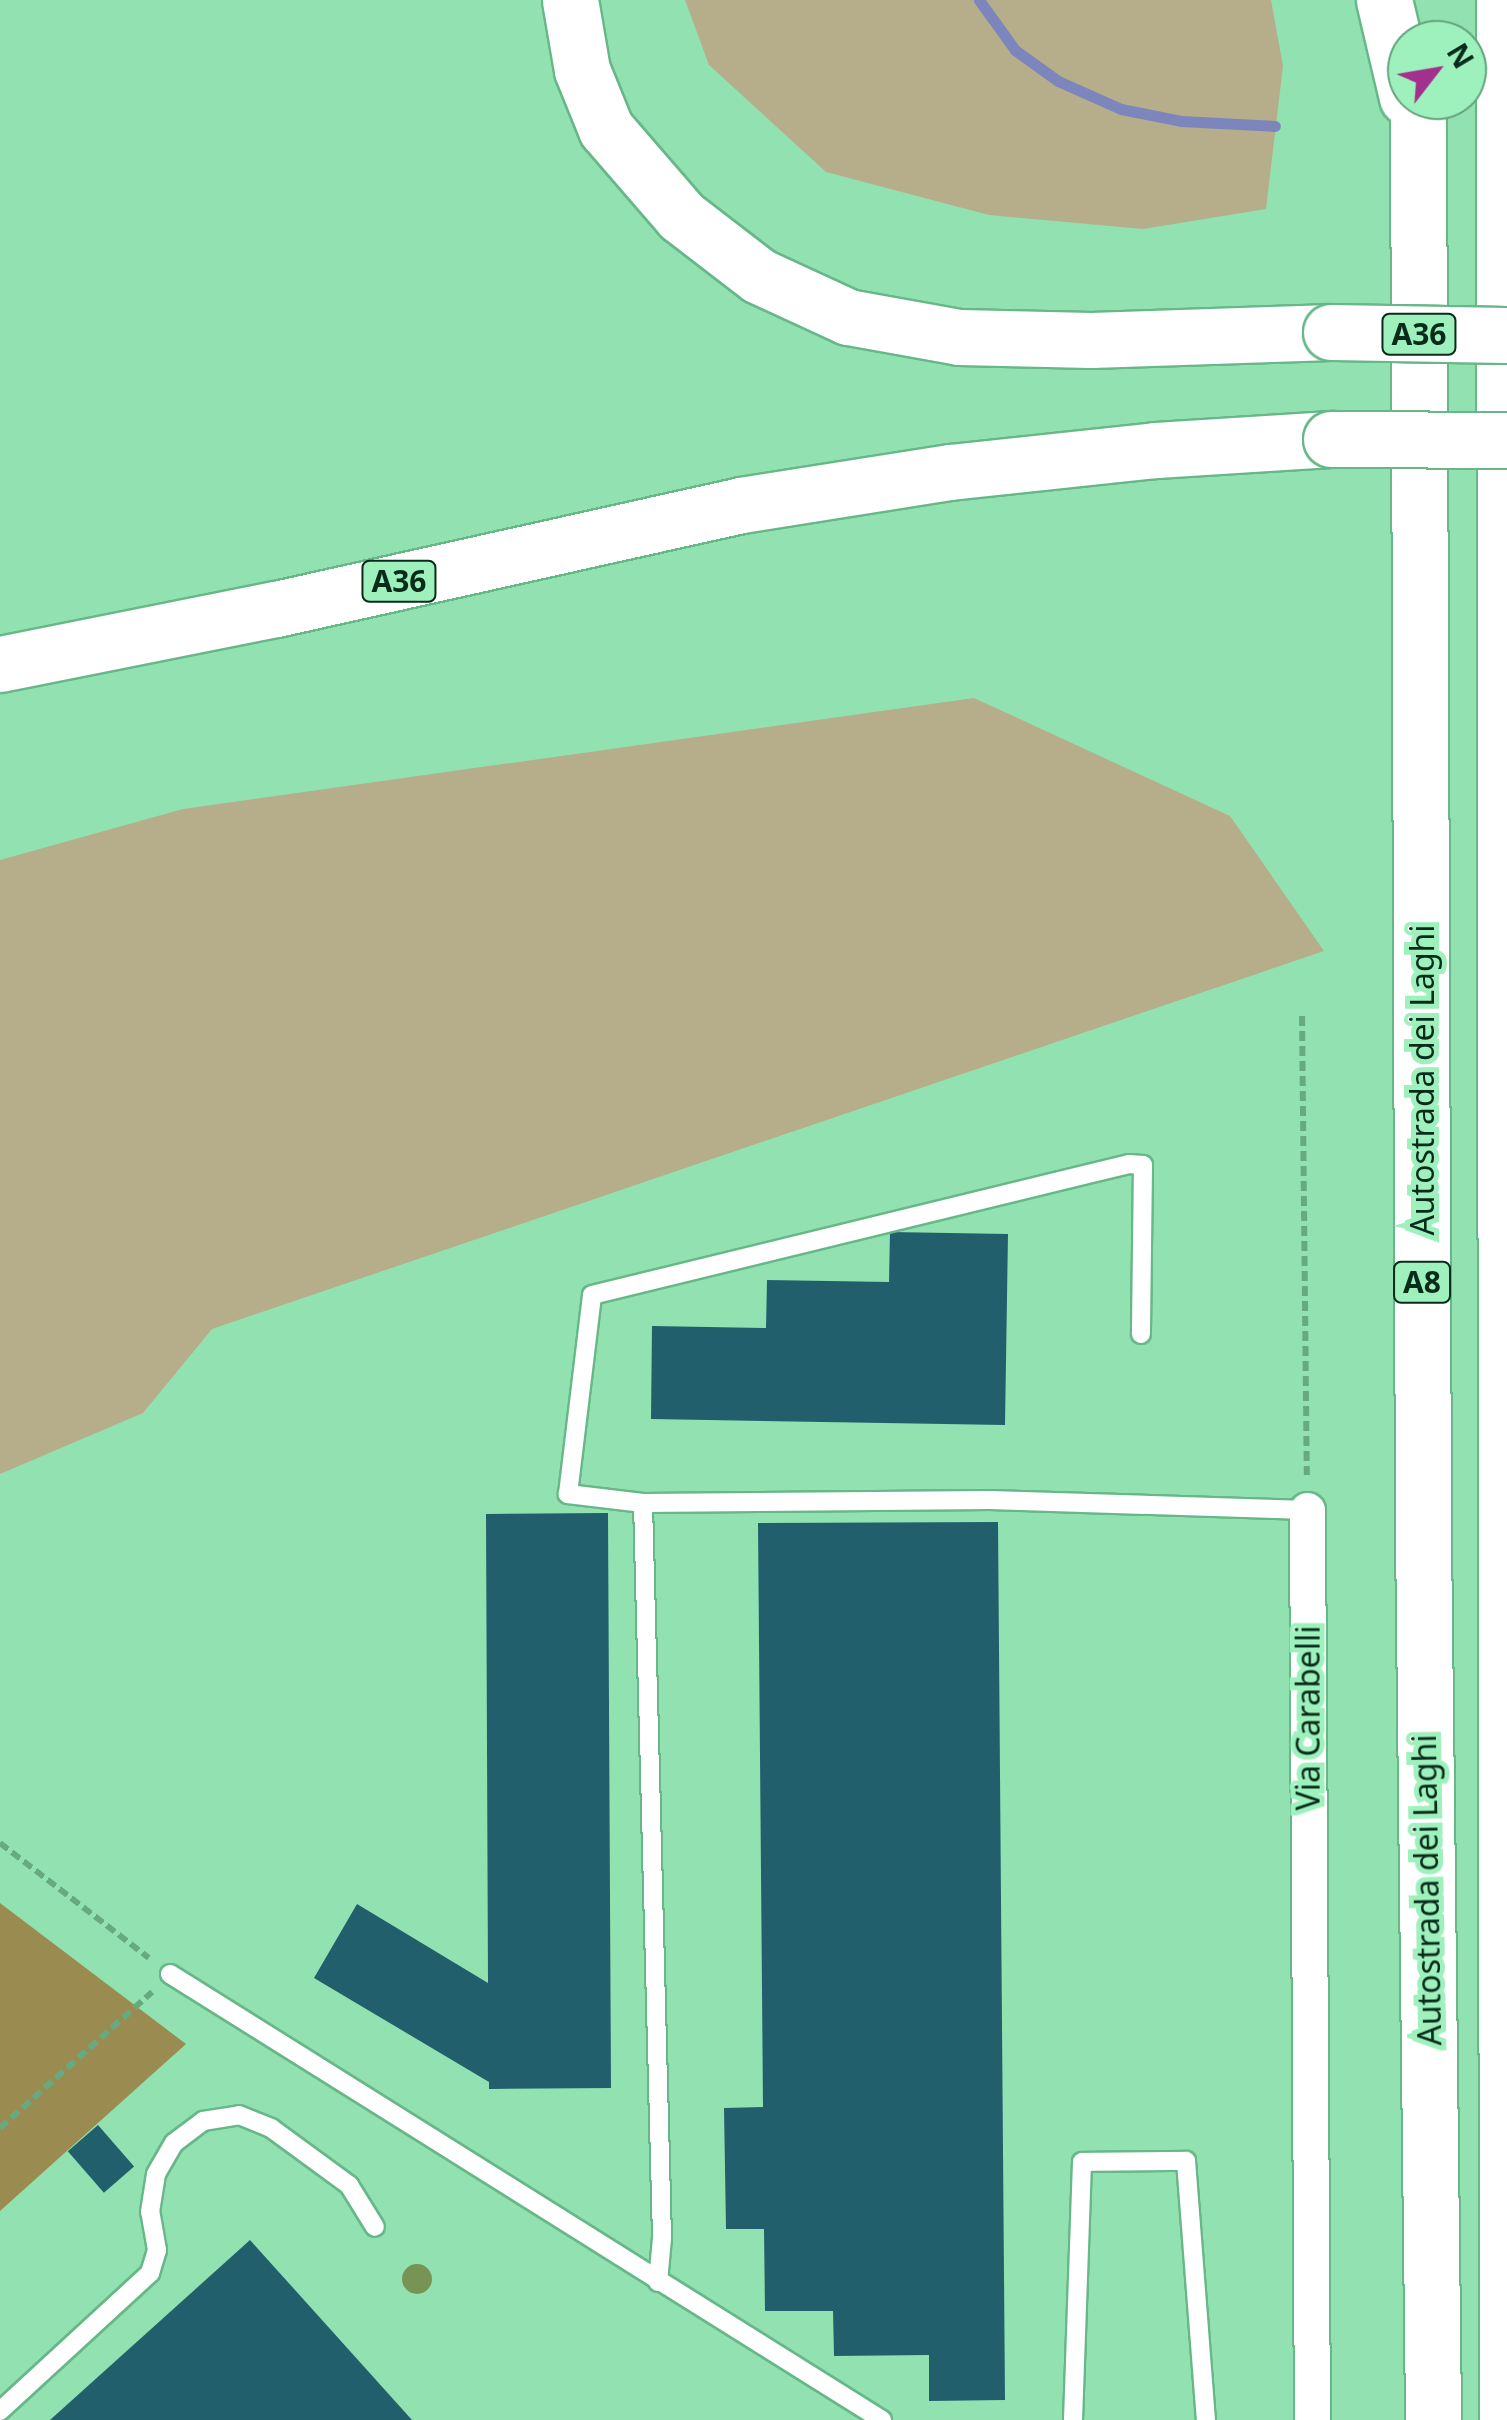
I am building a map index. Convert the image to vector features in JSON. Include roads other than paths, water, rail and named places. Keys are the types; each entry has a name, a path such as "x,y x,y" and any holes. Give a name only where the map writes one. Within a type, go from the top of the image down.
{"highway":[{"name":"A36","path":"570,0 582,70 606,129 681,216 758,276 848,317 959,337 1090,340 1331,332 1507,335"},
{"path":"1504,0 1507,2420"},
{"name":"Autostrada dei Laghi","path":"1413,120 1433,2420"},
{"name":"A36","path":"0,664 276,609 741,505 950,472 1156,450 1332,438 1507,440"}],"street":[{"name":"Via Carabelli","path":"1307,1510 1312,2420"}],"lane":[{"path":"1141,1334 1142,1165 1110,1169 592,1295 568,1494 643,1504 990,1500 1307,1510"},
{"path":"643,1504 662,2238 658,2282"},
{"path":"170,1974 882,2420"},
{"path":"0,2411 150,2273 157,2250 150,2212 156,2174 174,2143 203,2120 239,2115 270,2128 349,2185 375,2226"},
{"path":"1072,2420 1082,2162 1186,2161 1206,2420"}],"waterway":[{"path":"979,0 1015,50 1058,81 1121,109 1181,121 1275,126"}]}
